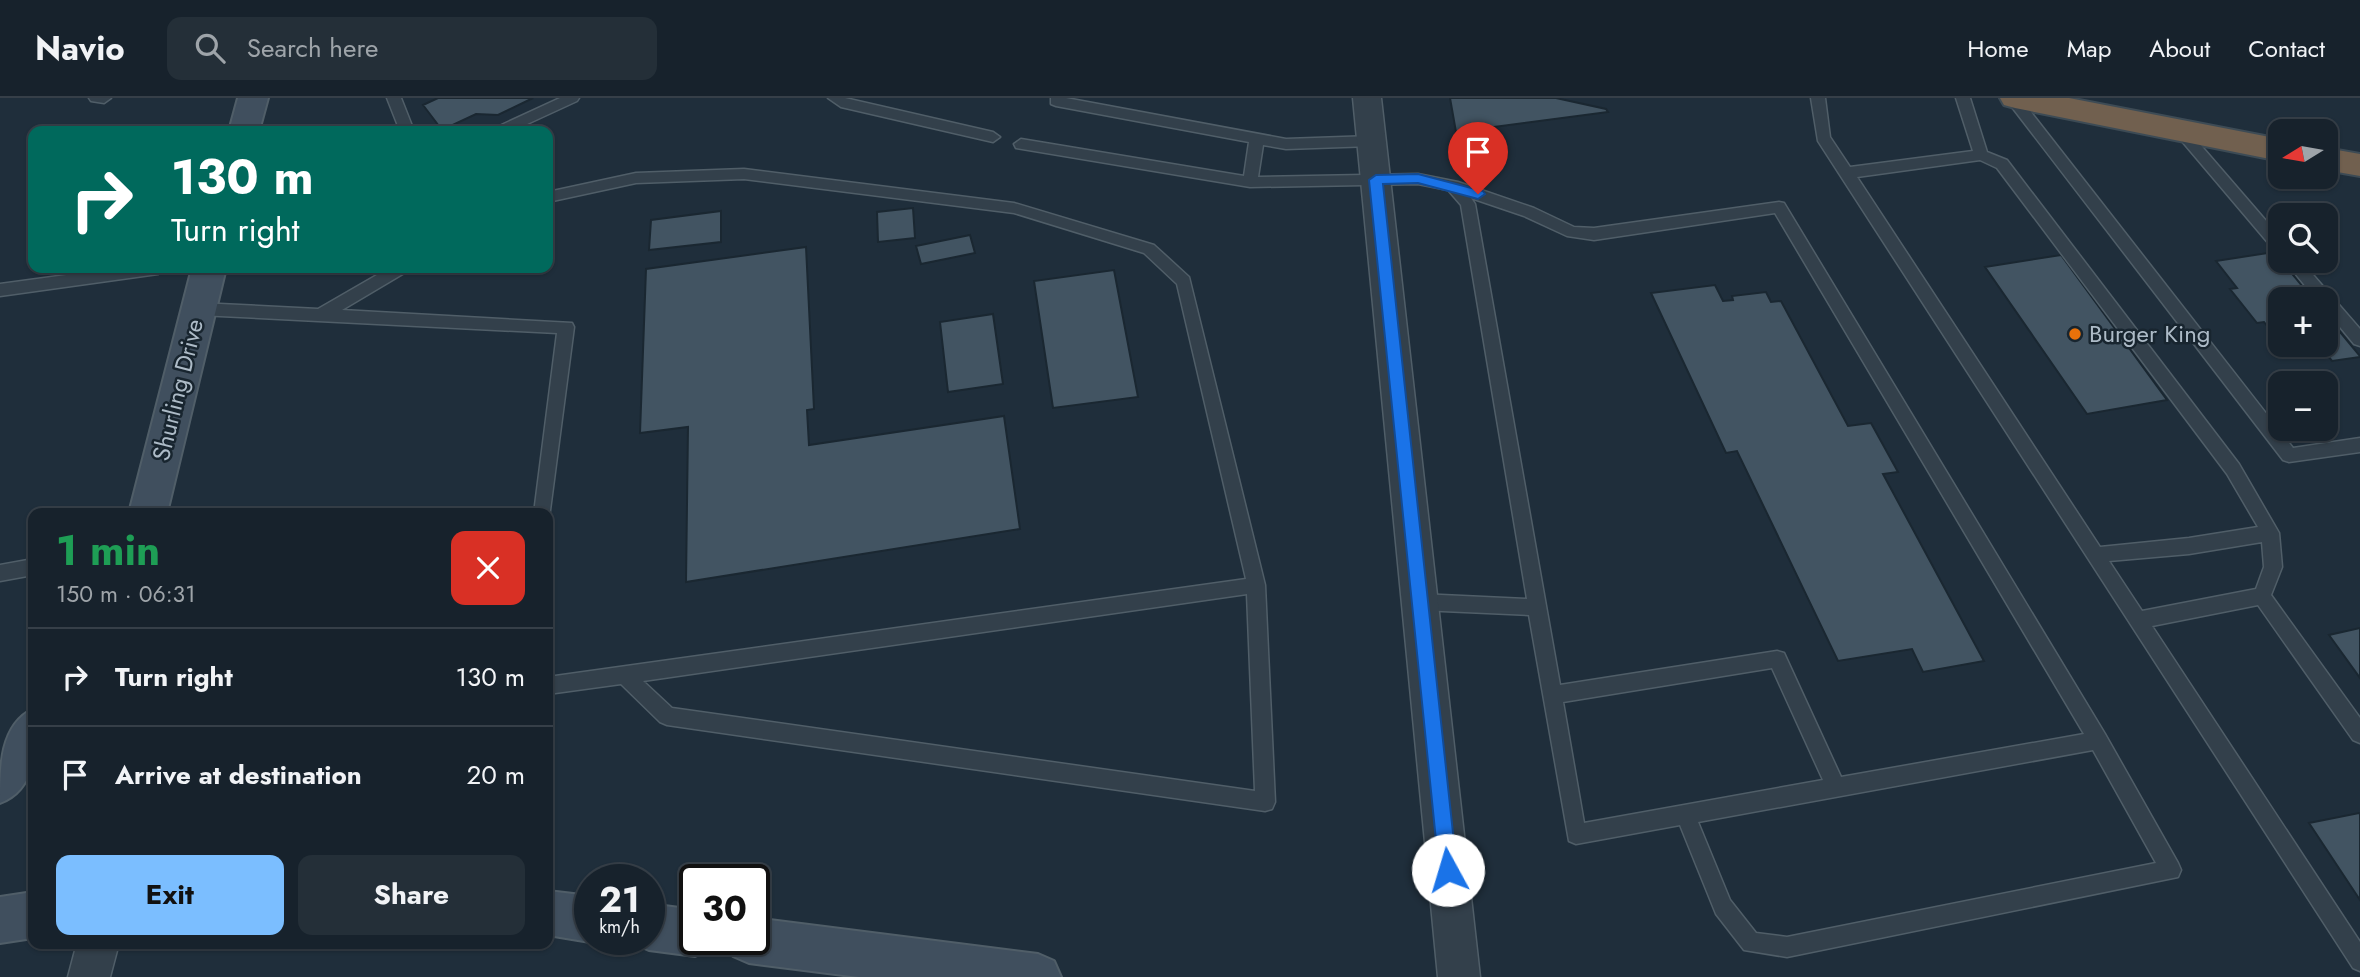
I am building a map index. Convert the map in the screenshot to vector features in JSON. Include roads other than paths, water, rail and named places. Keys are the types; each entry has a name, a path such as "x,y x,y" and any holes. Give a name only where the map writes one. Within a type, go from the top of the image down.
{"highway":[{"path":"2013,98 2268,148"},
{"path":"2338,161 2360,165"}],"street":[{"path":"245,126 253,98"},
{"path":"1367,98 1459,977"},
{"name":"Shurling Drive","path":"149,508 208,273"},
{"path":"0,783 28,737"},
{"path":"553,915 574,917"},
{"path":"0,920 28,916"},
{"path":"770,943 1038,977"},
{"path":"89,977 96,949"}],"lane":[{"path":"96,98 104,98"},
{"path":"394,98 405,126"},
{"path":"511,126 572,98"},
{"path":"835,98 841,102 993,137"},
{"path":"1818,98 1823,137 2360,961"},
{"path":"1963,98 1981,155"},
{"path":"2013,98 2289,455 2360,445"},
{"path":"1056,101 1286,144 1371,141"},
{"path":"2180,130 2268,233"},
{"path":"1250,182 1257,139"},
{"path":"1021,144 1250,182 1418,179 1453,186 1530,212 1572,232 1594,234 1779,207 2098,740 2171,870 1787,947 1751,943 1723,907 1685,814"},
{"path":"1847,173 1981,155 2002,164 2233,469 2270,533 2273,567 2262,596"},
{"path":"553,196 636,178 744,174 1014,208 1149,249 1184,281 1256,585 1265,802 667,716 624,676"},
{"path":"1453,186 1468,204 1576,834 2098,740"},
{"path":"0,290 122,273"},
{"path":"320,315 392,273"},
{"path":"2302,273 2314,287"},
{"path":"199,309 566,327 544,508"},
{"path":"2338,315 2360,340"},
{"path":"2096,555 2189,546 2270,533"},
{"path":"0,573 28,569"},
{"path":"553,685 1256,585"},
{"path":"2139,620 2262,596"},
{"path":"2262,596 2360,734"},
{"path":"1420,602 1537,607"},
{"path":"1552,695 1777,659 1836,787"}],"place":[{"name":"Burger King","path":"2075,334"}]}
